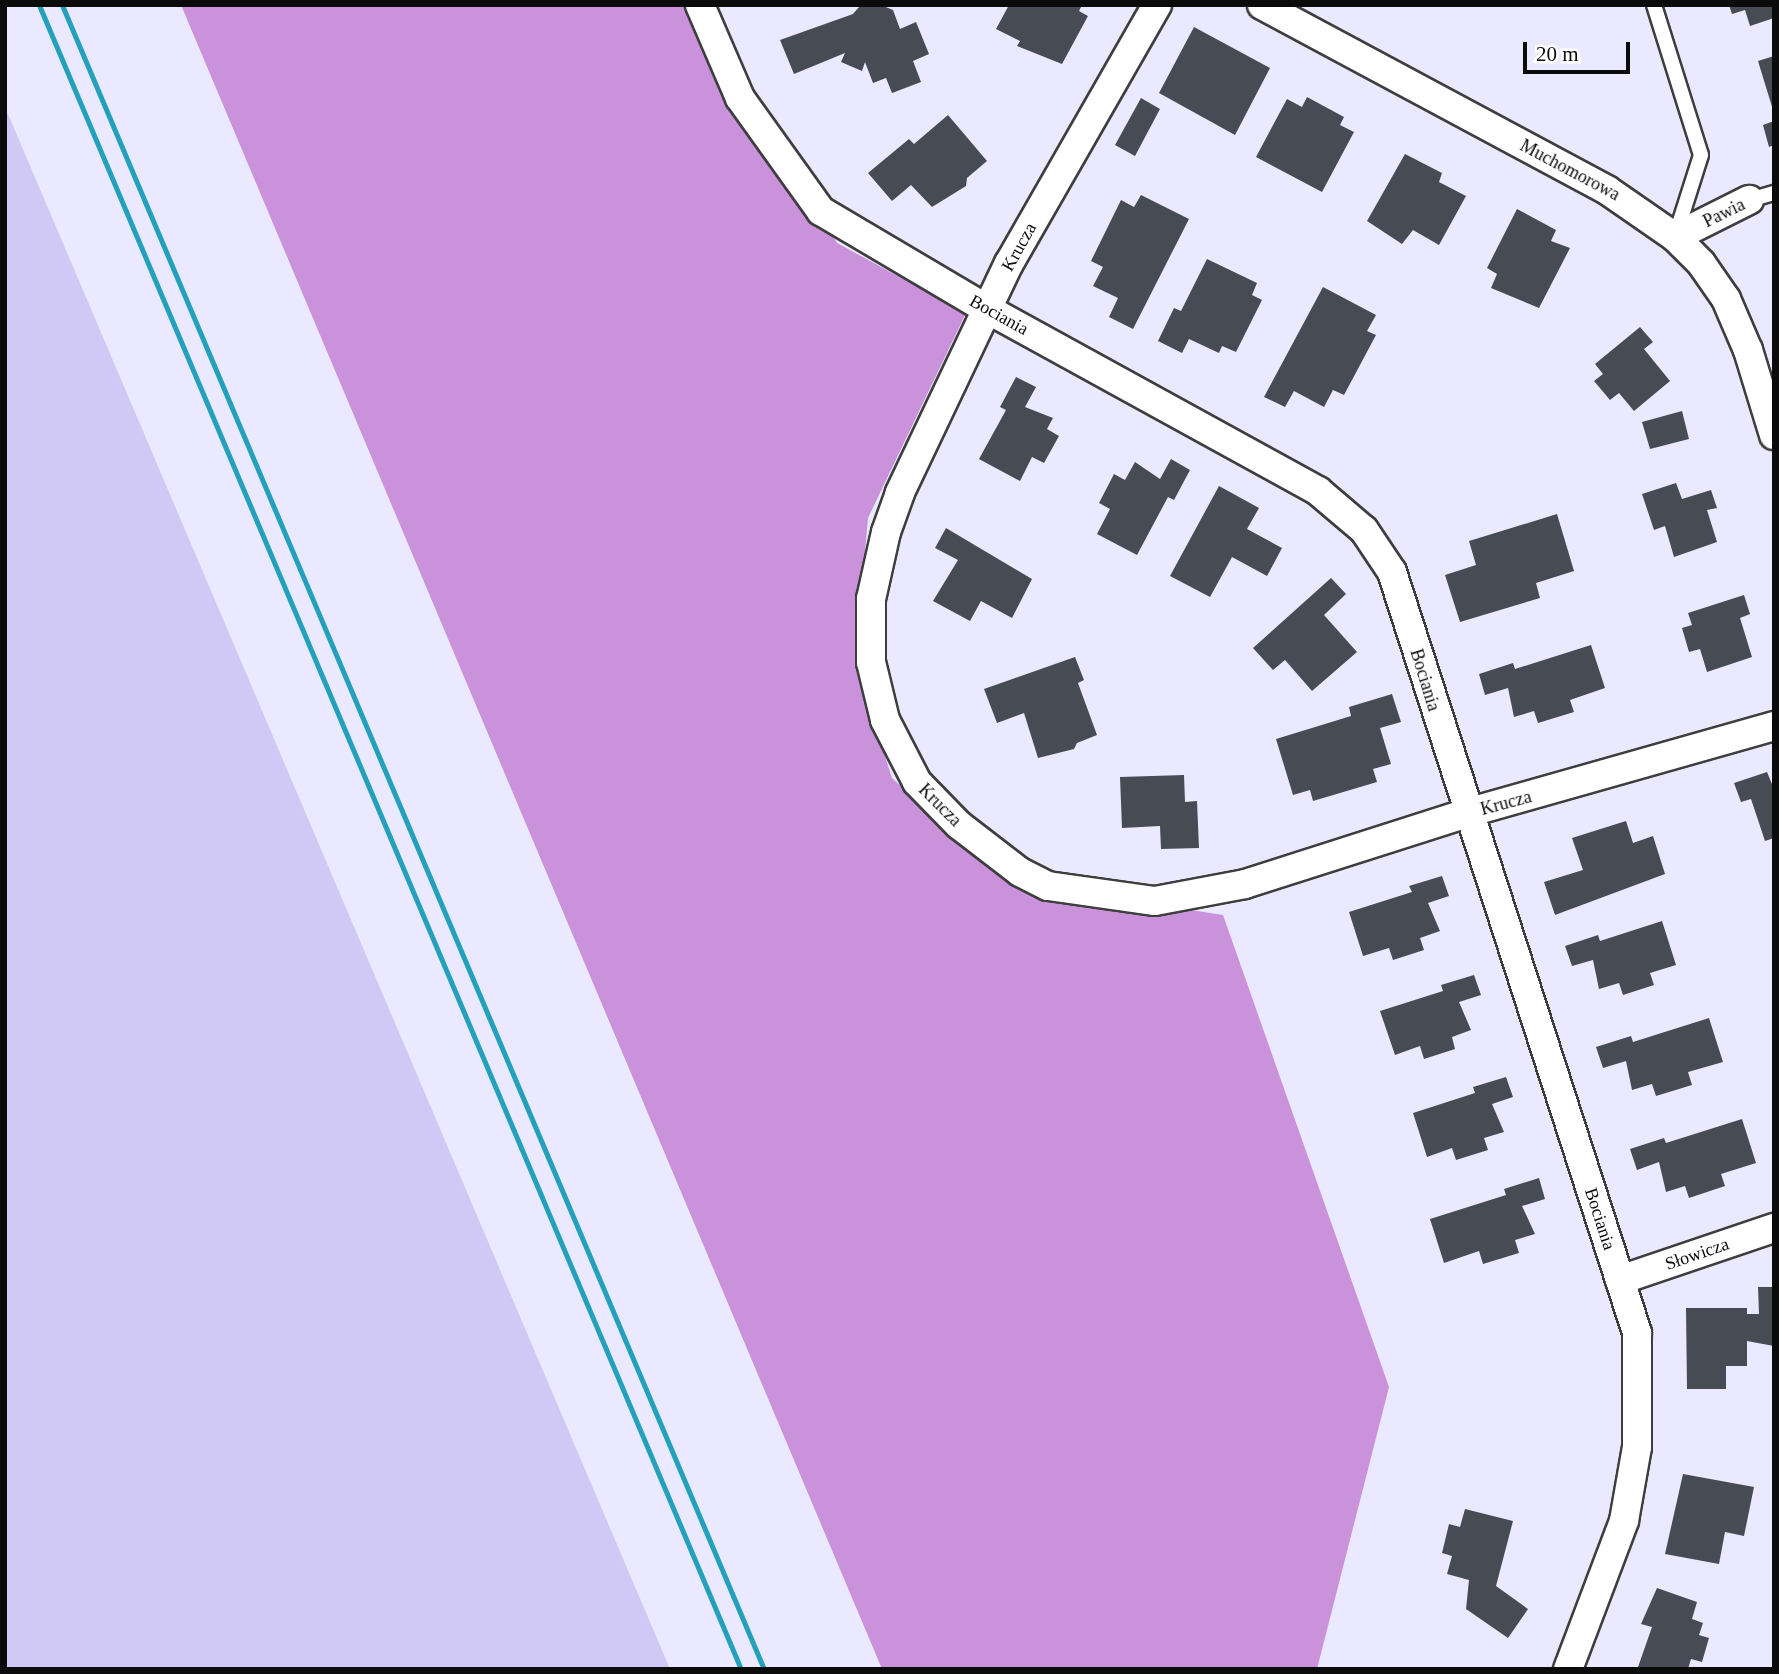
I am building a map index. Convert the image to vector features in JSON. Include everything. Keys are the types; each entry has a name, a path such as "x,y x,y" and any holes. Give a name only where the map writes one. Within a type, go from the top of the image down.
{"street":[{"name":"Bociania","path":"700,5 740,98 821,211 987,309 1318,491 1364,530 1392,572 1467,813 1637,1333 1637,1447 1624,1521 1568,1669"},
{"name":"Krucza","path":"1157,5 987,309 900,493 876,564 868,630 871,662 885,720 916,782 959,825 1020,872 1048,886 1155,901 1245,884 1467,813 1774,726"},
{"name":"Muchomorowa","path":"1262,5 1607,190 1675,237 1701,263 1726,299 1748,350 1774,435"},
{"name":"Pawia","path":"1675,237 1761,197"},
{"name":"Słowicza","path":"1620,1280 1774,1228"}],"lane":[{"path":"1654,5 1701,155 1675,237"}],"shaded area":[{"path":"181,5 699,5 837,243 966,313 868,518 855,663 892,778 1005,881 1223,915 1389,1387 1317,1669 882,1669"},
{"path":"5,107 670,1669 5,1669"}],"building":[{"path":"881,5 893,10 900,29 916,22 929,54 913,61 921,82 892,93 886,78 873,83 865,62 862,71 841,62 845,53 794,74 780,40 853,14 859,7"},
{"path":"1009,5 1082,5 1079,11 1088,16 1062,64 1017,46 1020,41 996,29"},
{"path":"1729,5 1774,5 1774,18 1750,26 1745,10 1732,14"},
{"path":"1194,27 1270,68 1235,135 1159,93"},
{"path":"1774,56 1774,110 1773,110 1758,61"},
{"path":"1307,97 1344,117 1340,125 1354,132 1322,192 1256,157 1287,99 1302,107"},
{"path":"1141,98 1160,109 1135,156 1115,145"},
{"path":"948,115 987,161 967,178 966,186 932,207 911,185 892,201 868,173 909,139 914,144"},
{"path":"1774,121 1774,145 1769,147 1763,125"},
{"path":"1405,154 1442,173 1439,182 1466,196 1439,245 1413,230 1402,244 1367,221"},
{"path":"1141,195 1189,219 1133,329 1109,317 1118,298 1093,286 1103,267 1091,261 1121,200 1134,207"},
{"path":"1517,209 1556,230 1551,241 1570,248 1539,308 1491,288 1497,274 1487,268"},
{"path":"1207,259 1257,283 1252,295 1262,300 1236,352 1222,346 1219,353 1189,339 1182,353 1158,341 1174,308 1181,311"},
{"path":"1323,287 1376,315 1367,331 1376,335 1344,395 1333,390 1324,407 1294,391 1285,407 1264,397"},
{"path":"1640,327 1653,342 1644,349 1670,381 1634,411 1619,393 1610,400 1594,381 1603,374 1595,364"},
{"path":"1016,377 1036,387 1025,407 1053,418 1047,429 1059,436 1044,463 1032,457 1020,481 979,459 1006,410 1000,407"},
{"path":"1682,411 1689,439 1650,449 1642,422"},
{"path":"1171,459 1190,470 1174,500 1168,497 1137,555 1097,534 1110,509 1099,503 1114,474 1125,480 1135,462 1160,479"},
{"path":"1676,483 1682,499 1711,490 1717,508 1707,510 1717,542 1674,557 1665,526 1654,530 1642,494"},
{"path":"1219,486 1259,508 1247,529 1282,548 1267,576 1232,557 1210,597 1170,576"},
{"path":"1557,514 1574,571 1536,583 1540,598 1460,622 1445,575 1476,565 1469,541"},
{"path":"946,528 1032,579 1012,618 981,601 970,621 933,601 958,560 935,548"},
{"path":"1331,578 1346,594 1324,615 1357,652 1312,691 1285,660 1273,670 1253,648"},
{"path":"1744,595 1750,614 1740,618 1752,657 1707,672 1700,649 1689,652 1682,628 1692,625 1688,613"},
{"path":"1591,645 1605,688 1570,700 1574,712 1538,723 1534,711 1514,717 1508,688 1485,695 1479,674 1513,663 1515,669"},
{"path":"1075,657 1084,680 1078,683 1097,735 1077,743 1074,749 1038,758 1024,713 997,723 984,689"},
{"path":"1392,694 1401,722 1380,728 1391,764 1373,769 1377,782 1313,801 1310,790 1293,795 1276,739 1351,716 1349,707"},
{"path":"1767,772 1774,789 1774,838 1765,841 1751,799 1741,802 1734,783"},
{"path":"1184,775 1185,802 1197,801 1199,848 1161,849 1160,826 1122,828 1120,777"},
{"path":"1626,821 1633,843 1653,836 1665,874 1555,915 1544,882 1583,870 1572,838"},
{"path":"1442,876 1449,896 1428,903 1440,931 1420,938 1424,950 1393,960 1389,948 1363,956 1349,912 1412,892 1409,886"},
{"path":"1662,921 1676,965 1650,973 1654,985 1623,995 1619,983 1599,989 1593,960 1572,966 1565,946 1598,935 1600,941"},
{"path":"1474,975 1481,995 1459,1002 1471,1030 1452,1037 1455,1049 1424,1059 1420,1046 1395,1055 1380,1011 1443,991 1441,985"},
{"path":"1709,1018 1723,1062 1688,1072 1692,1085 1656,1096 1652,1084 1632,1090 1626,1061 1603,1068 1596,1047 1631,1036 1633,1042"},
{"path":"1506,1077 1513,1097 1492,1104 1504,1132 1484,1138 1488,1150 1456,1160 1452,1148 1427,1157 1413,1113 1475,1093 1473,1087"},
{"path":"1742,1119 1756,1163 1721,1174 1725,1186 1689,1198 1685,1186 1666,1192 1659,1162 1637,1170 1630,1149 1664,1138 1666,1143"},
{"path":"1539,1178 1545,1199 1522,1206 1535,1234 1515,1240 1519,1253 1483,1264 1479,1251 1444,1263 1430,1219 1506,1195 1504,1189"},
{"path":"1758,1287 1774,1287 1774,1346 1747,1341 1747,1366 1726,1366 1726,1389 1687,1389 1686,1308 1747,1308 1747,1314 1759,1314"},
{"path":"1683,1474 1754,1487 1744,1536 1725,1532 1719,1564 1665,1554"},
{"path":"1465,1509 1513,1521 1496,1586 1528,1609 1508,1638 1466,1609 1469,1580 1447,1574 1452,1556 1442,1553 1449,1524 1460,1527"},
{"path":"1657,1588 1697,1602 1692,1619 1703,1623 1699,1635 1709,1638 1702,1662 1691,1659 1688,1669 1638,1667 1652,1627 1641,1624"}],"railway":[{"path":"39,5 741,1669"},
{"path":"62,5 764,1669"}]}
